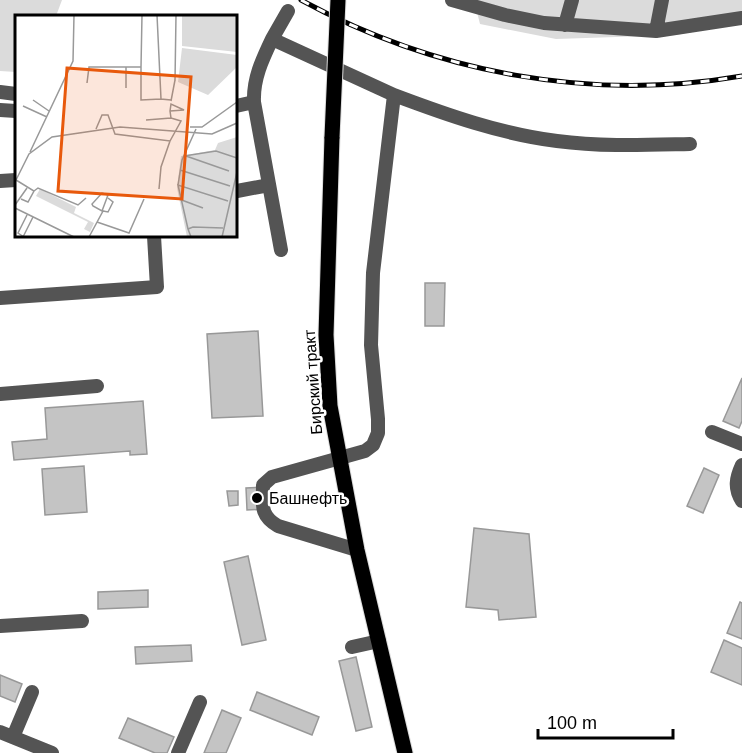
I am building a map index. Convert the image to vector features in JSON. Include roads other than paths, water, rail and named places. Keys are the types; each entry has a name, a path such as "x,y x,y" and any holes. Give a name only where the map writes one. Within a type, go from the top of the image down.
{"main road":[{"name":"Бирский тракт","path":"338,0 326,335 330,406 357,550 405,753"}],"street":[{"path":"452,0 478,3 505,15 566,25 656,31 741,16"},
{"path":"566,25 572,0"},
{"path":"656,31 662,0"},
{"path":"281,250 254,102 254,88 257,73 272,39 288,12"},
{"path":"272,39 394,95 482,126 547,139 600,145 690,144"},
{"path":"0,92 15,93"},
{"path":"357,550 270,522 264,512 263,485 266,480 365,451 373,445 378,433 371,345 372,284 394,95"},
{"path":"237,106 254,102"},
{"path":"0,110 15,111"},
{"path":"0,181 15,180"},
{"path":"237,190 269,185"},
{"path":"0,298 157,287 153,237"},
{"path":"0,394 97,386"},
{"path":"712,432 742,444"},
{"path":"742,465 736,478 736,486 742,501"},
{"path":"0,626 82,621"},
{"path":"352,647 379,641"},
{"path":"32,692 6,734 52,753"},
{"path":"178,753 200,702"}],"railway":[{"path":"301,0 352,25 405,46 460,63 515,75 571,83 628,85 685,83 742,76"}],"place":[{"name":"Башнефть","path":"257,498"}]}
